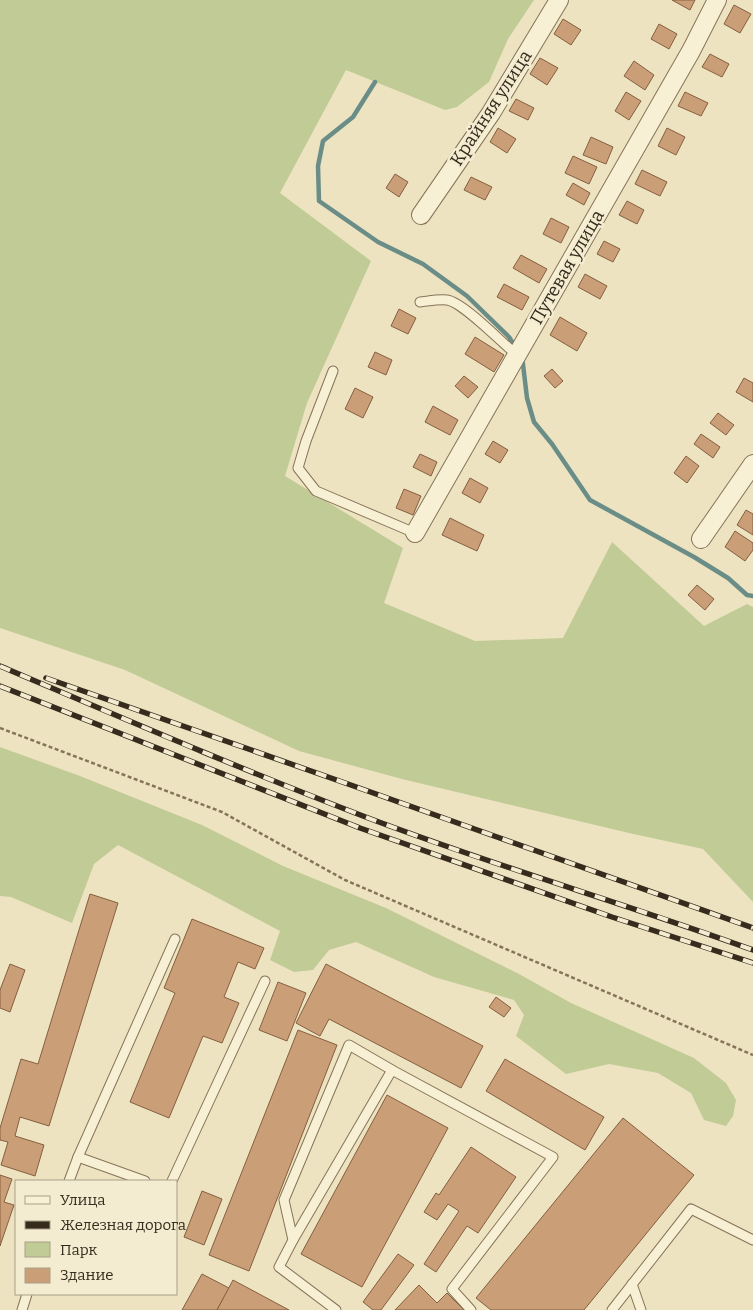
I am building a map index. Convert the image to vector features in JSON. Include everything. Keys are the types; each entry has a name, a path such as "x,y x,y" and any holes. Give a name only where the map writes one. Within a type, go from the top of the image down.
{"street":[{"name":"Крайняя улица","path":"421,215 491,112 559,0"},
{"name":"Путевая улица","path":"415,533 691,51 717,0"},
{"path":"701,539 753,464"}],"lane":[{"path":"420,302 449,300 473,315 498,339 520,350"},
{"path":"333,371 309,432 298,468 316,491 415,533"},
{"path":"69,1180 175,939"},
{"path":"172,1180 265,981"},
{"path":"293,1240 284,1200 349,1045 553,1157 452,1289 471,1310"},
{"path":"336,1310 279,1267 392,1070"},
{"path":"78,1157 142,1180"},
{"path":"612,1310 691,1209 753,1240"},
{"path":"632,1284 641,1310"},
{"path":"22,1310 28,1295"}],"path":[{"path":"0,728 222,812 344,880 753,1055"}],"green space":[{"path":"0,0 534,0 508,39 489,82 457,107 445,110 346,70 280,193 371,261 307,403 285,476 403,548 384,603 475,641 563,638 612,542 704,626 747,604 753,607 753,902 703,849 402,779 299,751 125,670 0,628"},
{"path":"0,747 80,776 202,825 283,866 386,908 519,974 571,1003 694,1058 726,1083 736,1100 733,1116 726,1126 704,1120 691,1093 658,1073 609,1064 566,1074 516,1036 524,1015 514,1000 434,977 356,942 329,950 313,970 294,972 270,960 280,931 118,845 94,864 72,923 11,897 0,896"}],"building":[{"path":"672,0 695,0 690,10"},
{"path":"734,5 751,14 740,33 724,24"},
{"path":"563,19 581,30 571,45 554,34"},
{"path":"659,24 677,34 669,49 651,39"},
{"path":"710,54 729,64 722,77 702,67"},
{"path":"540,58 558,68 547,85 530,74"},
{"path":"634,61 654,75 645,90 624,76"},
{"path":"626,92 641,101 629,120 615,111"},
{"path":"685,92 708,103 701,116 678,106"},
{"path":"516,99 534,108 528,120 509,111"},
{"path":"498,128 516,139 507,153 490,142"},
{"path":"667,128 685,137 676,155 658,146"},
{"path":"591,137 613,147 606,164 583,155"},
{"path":"573,156 597,167 589,184 565,173"},
{"path":"642,170 667,182 660,196 635,184"},
{"path":"395,174 408,182 399,197 386,188"},
{"path":"471,177 492,187 485,200 464,190"},
{"path":"573,183 590,193 584,205 566,195"},
{"path":"627,201 644,210 637,224 619,215"},
{"path":"551,218 569,227 561,243 543,234"},
{"path":"604,241 620,249 613,262 597,254"},
{"path":"521,255 547,269 539,283 513,268"},
{"path":"585,274 607,286 600,299 578,287"},
{"path":"504,284 529,297 522,310 497,297"},
{"path":"399,309 416,318 408,334 391,326"},
{"path":"560,317 587,333 577,351 550,335"},
{"path":"475,337 504,355 494,372 465,354"},
{"path":"375,352 392,360 386,375 368,367"},
{"path":"552,369 563,381 555,388 544,376"},
{"path":"464,376 478,387 468,398 455,386"},
{"path":"744,378 753,383 753,402 736,392"},
{"path":"355,388 373,397 363,418 345,409"},
{"path":"433,406 458,420 450,435 425,422"},
{"path":"718,413 734,425 726,435 710,423"},
{"path":"701,434 720,447 713,458 694,444"},
{"path":"493,441 508,450 500,463 485,454"},
{"path":"420,454 437,462 431,476 413,467"},
{"path":"686,456 699,466 687,483 674,473"},
{"path":"470,478 488,488 480,503 462,493"},
{"path":"404,489 421,496 413,515 396,508"},
{"path":"746,510 753,514 753,535 737,525"},
{"path":"450,518 484,535 477,551 442,535"},
{"path":"735,531 753,543 753,550 745,561 725,547"},
{"path":"697,585 714,599 705,610 688,595"},
{"path":"90,894 118,903 49,1126 20,1117 15,1136 44,1145 35,1176 1,1165 8,1142 0,1140 0,1128 21,1059 38,1064"},
{"path":"192,919 264,948 255,969 238,962 224,997 239,1003 222,1043 203,1036 169,1118 130,1102 175,993 164,988"},
{"path":"10,964 25,970 10,1012 0,1008 0,990"},
{"path":"326,964 483,1046 461,1088 329,1019 320,1036 296,1023"},
{"path":"278,982 306,993 287,1041 259,1030"},
{"path":"496,997 511,1008 504,1017 489,1007"},
{"path":"298,1030 337,1045 249,1271 209,1255"},
{"path":"505,1059 604,1117 585,1150 486,1091"},
{"path":"387,1095 448,1128 362,1287 301,1254"},
{"path":"623,1118 694,1175 584,1310 491,1310 476,1298"},
{"path":"471,1147 516,1177 478,1233 467,1226 436,1272 424,1264 459,1211 448,1204 437,1220 424,1212 436,1193 439,1195"},
{"path":"0,1175 12,1179 4,1202 14,1205 0,1246"},
{"path":"202,1191 222,1199 204,1245 184,1237"},
{"path":"398,1254 414,1265 381,1310 373,1310 363,1302"},
{"path":"202,1274 229,1288 217,1310 182,1310"},
{"path":"233,1280 289,1310 217,1310"},
{"path":"419,1285 437,1303 447,1293 464,1310 395,1310"}],"waterway":[{"path":"375,82 353,117 323,141 318,166 319,201 378,242 423,264 467,296 509,337 516,348"},
{"path":"522,356 527,398 534,422 552,444 590,500 694,557 728,578 747,595 753,596"}],"railway":[{"path":"0,666 363,816 460,851 753,950"},
{"path":"46,678 753,928"},
{"path":"0,686 360,828 612,917 753,963"}]}
